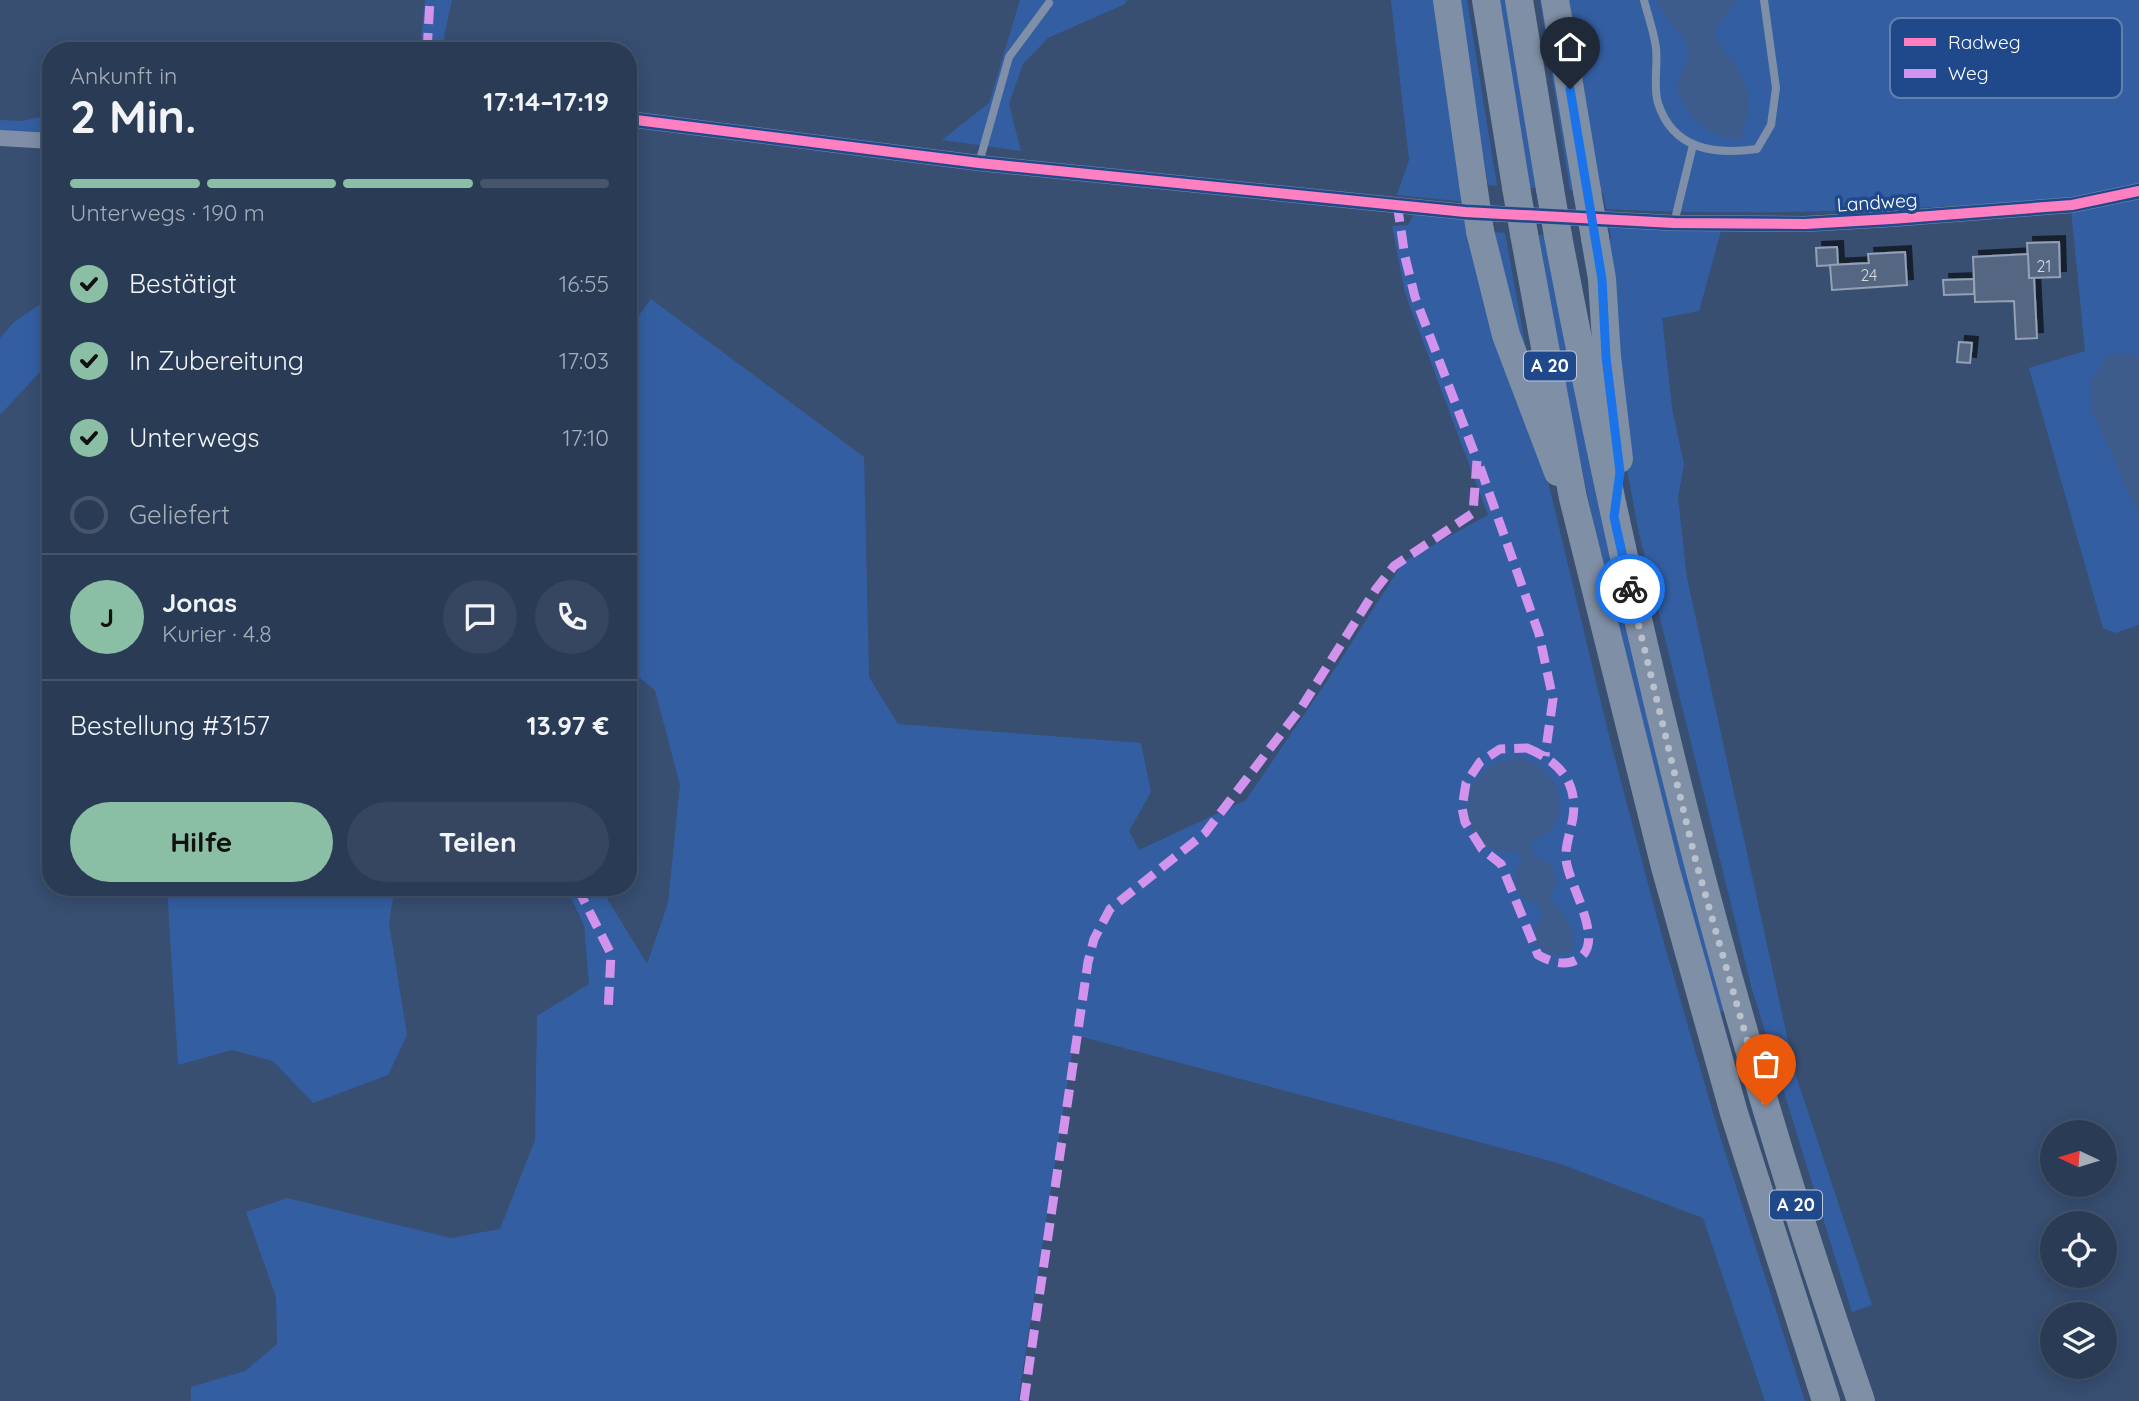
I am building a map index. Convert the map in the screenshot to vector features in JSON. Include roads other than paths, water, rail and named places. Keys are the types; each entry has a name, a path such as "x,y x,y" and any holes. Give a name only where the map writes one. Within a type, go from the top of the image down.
{"highway":[{"path":"1447,0 1480,231 1506,335 1552,461 1573,498"},
{"name":"A 20","path":"1486,0 1524,234 1573,498 1706,1015 1766,1218 1826,1401"},
{"name":"A 20","path":"1519,0 1558,236 1614,517 1696,862 1795,1202 1861,1401"},
{"path":"1555,0 1602,279 1606,357 1620,472 1614,517"}],"street":[{"name":"Landweg","path":"637,120 979,163 1465,212 1674,223 1805,224 1891,219 2072,205 2139,191"},
{"path":"0,138 42,140"}],"lane":[{"path":"1644,0 1656,46 1658,103 1678,136 1693,145 1727,154 1757,149 1771,125 1776,88 1764,0"},
{"path":"979,163 1009,57 1049,3"},
{"path":"1674,223 1693,145"}]}
